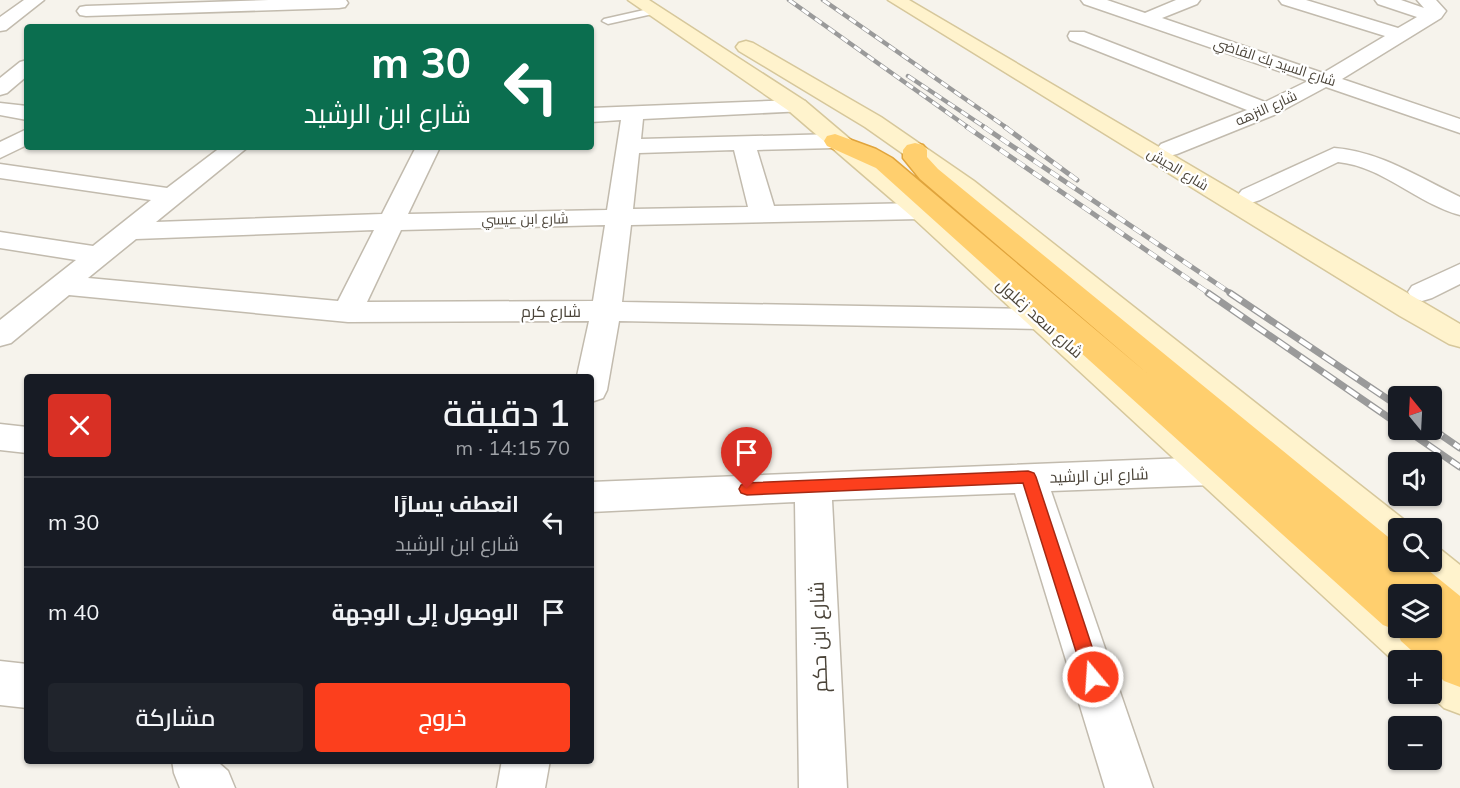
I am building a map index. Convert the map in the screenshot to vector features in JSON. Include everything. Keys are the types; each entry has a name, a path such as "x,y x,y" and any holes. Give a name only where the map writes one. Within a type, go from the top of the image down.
{"highway":[{"path":"835,141 884,163 1053,305 1388,603"},
{"path":"915,150 915,158 928,174 1053,305 1414,584"},
{"path":"1442,606 1460,622"},
{"path":"1428,638 1460,666"}],"main road":[{"name":"شارع الجيش","path":"897,0 1460,337"},
{"name":"شارع الجيش","path":"917,0 1169,149 1460,312"},
{"name":"شارع سعد زغلول","path":"652,4 796,106 920,211 1053,305 1211,471 1413,650"},
{"path":"652,4 844,104 915,150 964,186 1196,371 1388,530"},
{"path":"1439,572 1460,589"},
{"path":"1442,676 1460,692"}],"street":[{"path":"0,26 35,0"},
{"name":"شارع السيد بك القاضي","path":"1090,0 1460,126"},
{"path":"1145,19 1191,0"},
{"path":"1288,0 1400,35"},
{"path":"1384,0 1460,12"},
{"name":"شارع النزهه","path":"1169,149 1266,110 1327,79 1400,35 1431,9 1456,0"},
{"path":"75,24 90,6 338,8"},
{"path":"287,22 338,8"},
{"path":"1077,36 1266,110"},
{"path":"0,88 24,68"},
{"path":"594,115 796,106"},
{"path":"0,109 24,113"},
{"path":"594,374 606,311 633,114"},
{"path":"0,151 24,138"},
{"path":"629,146 835,141"},
{"path":"744,142 763,214"},
{"path":"5,326 63,285 232,150"},
{"path":"348,312 427,150"},
{"path":"1251,195 1334,155 1351,156 1460,207"},
{"path":"0,171 172,196"},
{"name":"شارع ابن عيسي","path":"129,231 392,222 920,211"},
{"path":"0,240 98,255"},
{"path":"1422,292 1460,273"},
{"name":"شارع كرم","path":"63,285 348,312 1053,305"},
{"path":"0,437 24,440"},
{"name":"شارع ابن الرشيد","path":"594,497 1211,471"},
{"path":"1028,477 1129,788"},
{"name":"شارع ابن حكم","path":"813,486 823,788"},
{"path":"0,683 24,686"},
{"path":"196,764 196,772 204,784 211,788"},
{"path":"521,788 525,764"}],"lane":[{"path":"608,21 652,4"}],"railway":[{"path":"789,0 969,128"},
{"path":"823,0 1007,128"},
{"path":"908,76 986,128"},
{"path":"967,127 1210,294"},
{"path":"984,127 1232,294"},
{"path":"1005,127 1077,180"},
{"path":"1208,293 1388,417"},
{"path":"1230,293 1388,399"},
{"path":"1442,436 1460,448"},
{"path":"1421,440 1460,467"}],"route":[{"path":"747,489 1028,477 1093,677"}]}
